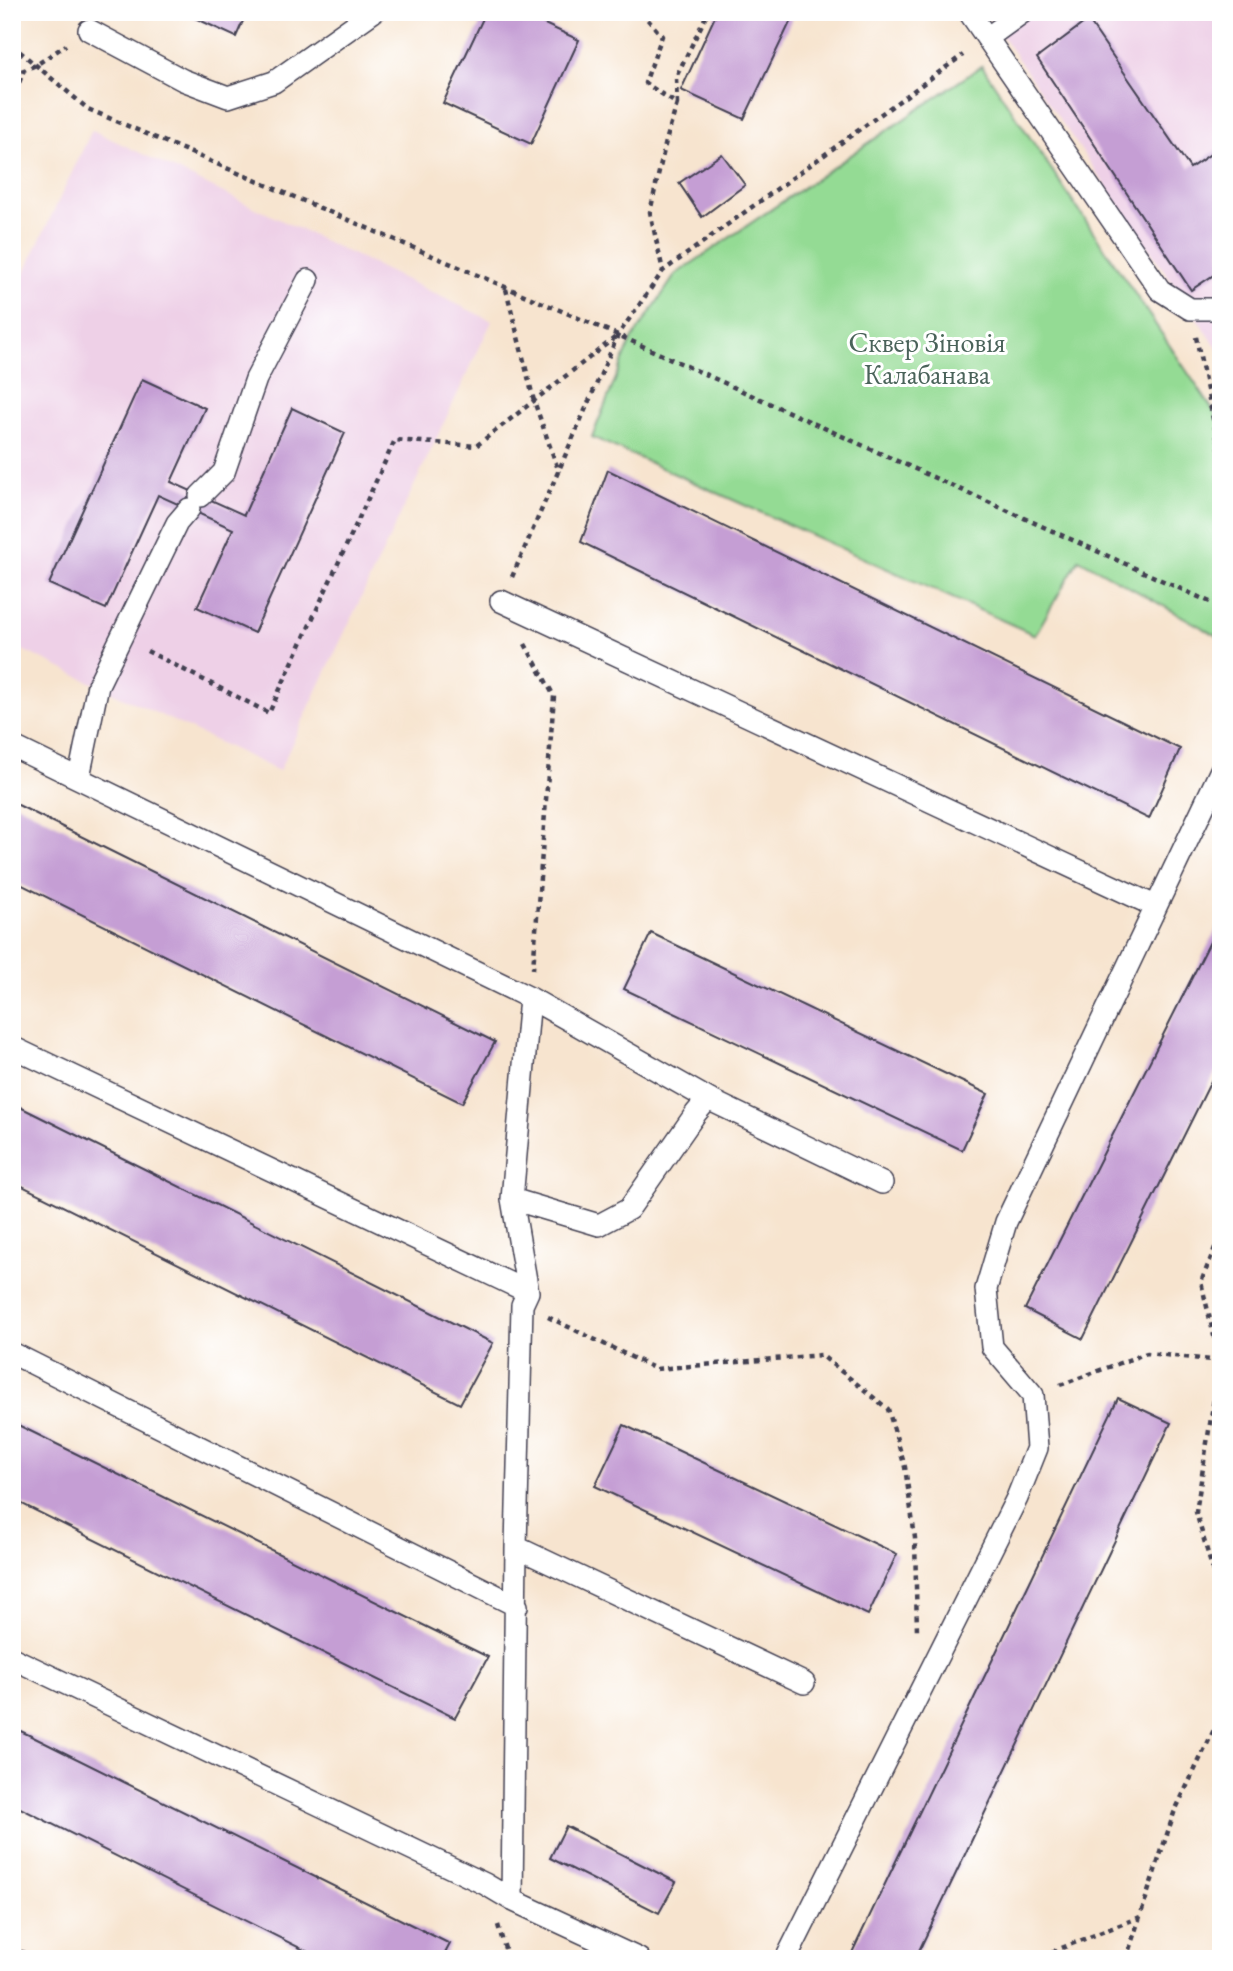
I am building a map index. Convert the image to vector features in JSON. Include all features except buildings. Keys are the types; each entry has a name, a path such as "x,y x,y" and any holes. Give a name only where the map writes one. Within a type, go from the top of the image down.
{"lane":[{"path":"89,30 183,80 228,97 274,82 373,12"},
{"path":"969,12 1160,290 1190,309 1221,309"},
{"path":"986,38 1023,12"},
{"path":"79,777 98,685 177,523 224,472 256,379 308,280"},
{"path":"501,601 1155,906"},
{"path":"12,746 530,998 708,1099 882,1183"},
{"path":"786,1959 1017,1498 1037,1448 1033,1395 992,1347 986,1289 1006,1222 1221,770"},
{"path":"512,1900 516,1547 525,1298 512,1199 530,998"},
{"path":"12,1047 525,1298"},
{"path":"512,1199 599,1225 629,1209 708,1099"},
{"path":"12,1353 517,1606"},
{"path":"516,1547 804,1683"},
{"path":"12,1658 485,1884 512,1900 628,1956"}],"path":[{"path":"641,12 662,36 645,83 677,104"},
{"path":"663,271 650,212 677,104 676,77 708,12"},
{"path":"12,75 36,65 89,30"},
{"path":"530,998 554,696 501,601 618,335 663,271 986,38"},
{"path":"12,45 88,109 618,335 1221,607"},
{"path":"12,101 24,71"},
{"path":"506,289 534,401 559,471"},
{"path":"1190,309 1221,457"},
{"path":"121,638 269,713 394,440 476,446 618,335"},
{"path":"1221,1233 1201,1282 1220,1361 1196,1512 1221,1599"},
{"path":"525,1298 656,1369 821,1355 888,1409 905,1467 915,1538 918,1644 925,1680"},
{"path":"1033,1395 1147,1353 1220,1361"},
{"path":"1126,1959 1174,1813 1221,1715"},
{"path":"1034,1959 1140,1917"},
{"path":"12,1947 36,1959"}],"shaded area":[{"path":"986,12 1221,12 1221,353 998,30"},
{"path":"92,130 492,321 279,771 12,645 12,299"}],"green space":[{"name":"Сквер Зіновія Калабанава","path":"982,66 1221,422 1221,638 1079,559 1035,635 592,437 631,341 676,274"}]}
